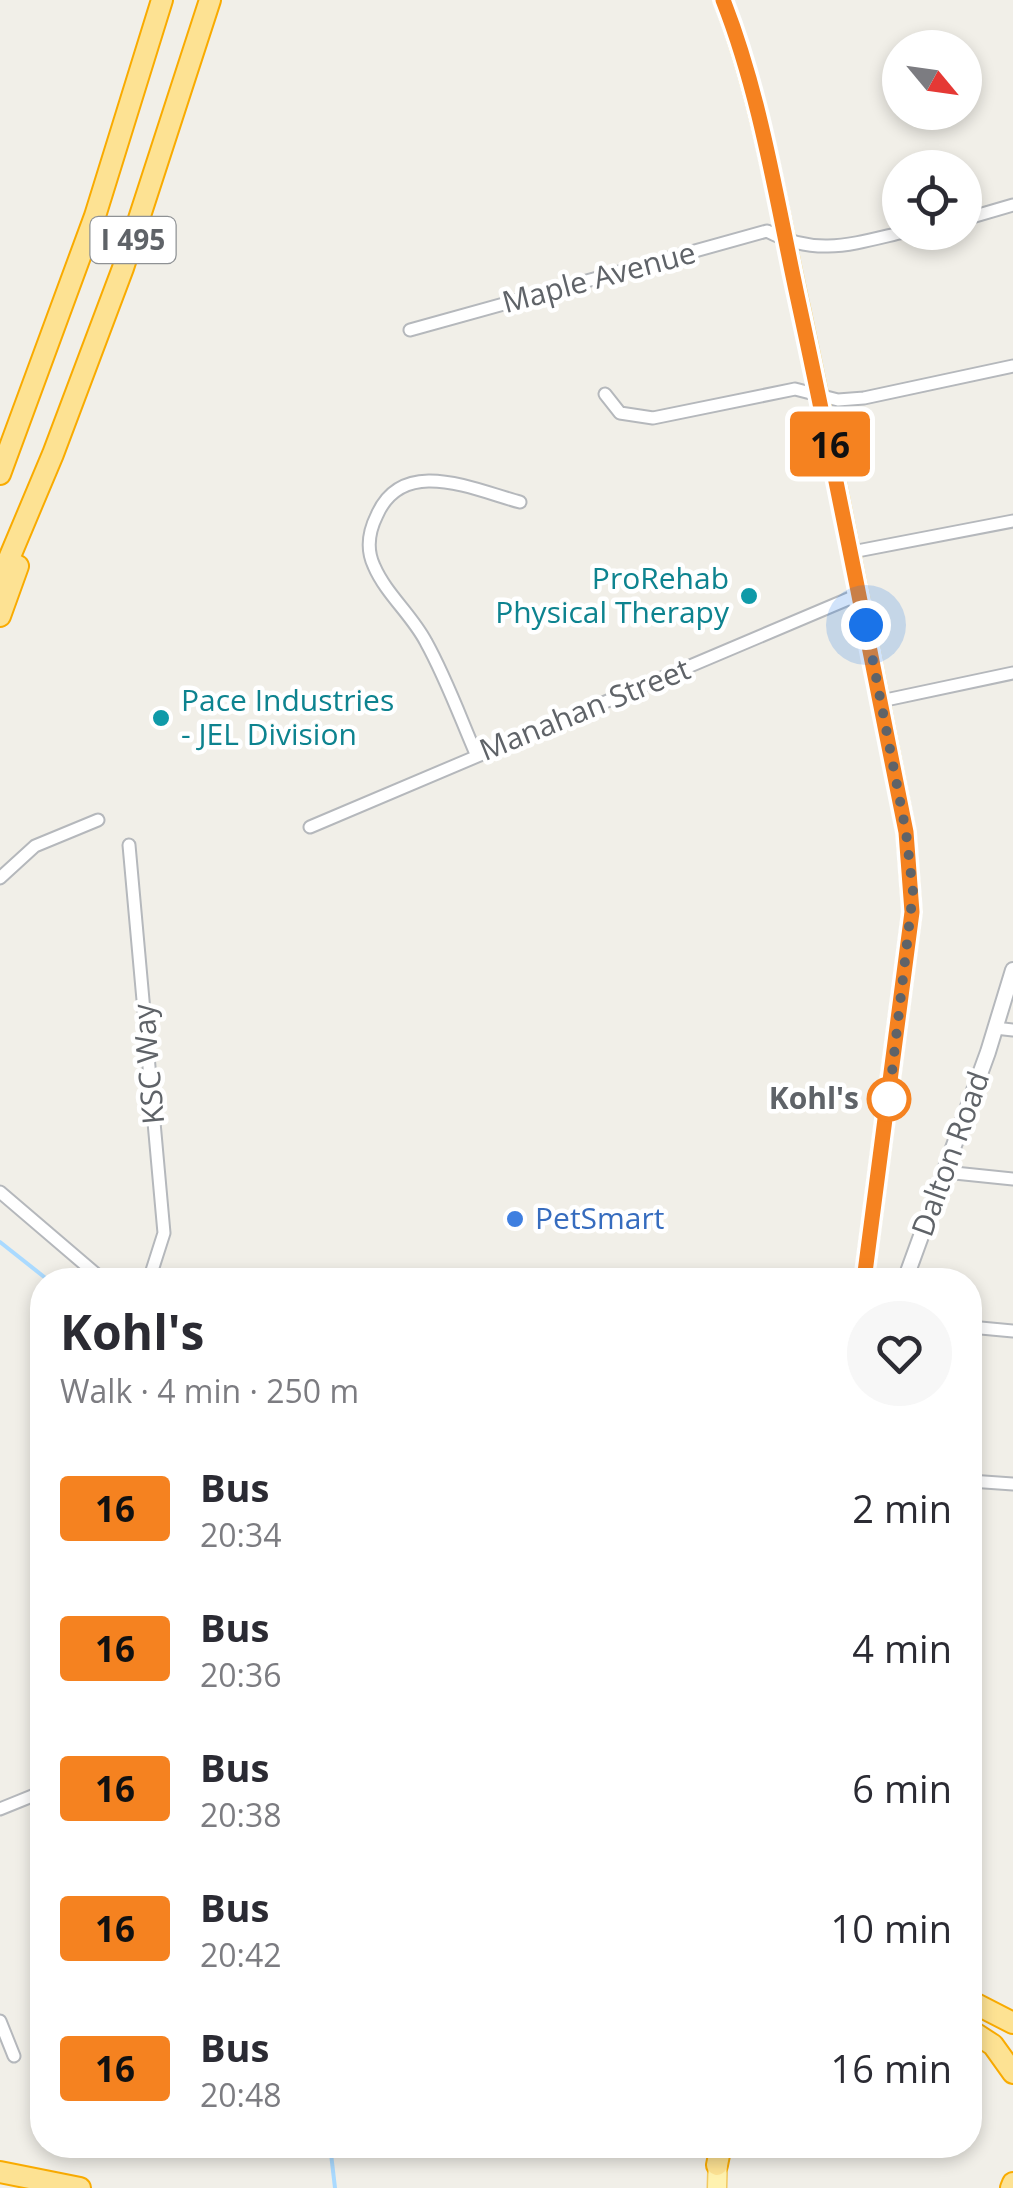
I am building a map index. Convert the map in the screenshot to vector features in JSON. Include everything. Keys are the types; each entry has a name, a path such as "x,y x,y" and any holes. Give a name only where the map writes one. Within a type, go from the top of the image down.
{"highway":[{"name":"I 495","path":"0,474 95,216 162,0"},
{"name":"I 495","path":"0,580 124,268 210,0"},
{"path":"0,616 53,454"},
{"path":"982,2006 1013,2023"},
{"path":"982,2039 1013,2072"},
{"path":"0,2169 72,2186"}],"main road":[{"path":"723,0 744,66 786,242 852,552 906,832 913,892 901,1015 866,1268"},
{"path":"717,2188 719,2158"}],"street":[{"path":"982,214 1013,206"},
{"name":"Maple Avenue","path":"410,330 767,231 786,242 812,248 882,237"},
{"path":"605,394 620,412 653,418 795,389 838,400 864,398 1013,366"},
{"path":"476,754 428,646 374,566 368,546 380,506 392,492 424,478 520,502"},
{"path":"852,552 1013,521"},
{"name":"Manahan Street","path":"310,827 860,594"},
{"path":"881,702 1013,673"},
{"path":"0,878 36,846 98,820"},
{"name":"KSC Way","path":"129,845 164,1233 153,1268"},
{"name":"Dalton Road","path":"909,1268 1013,970"},
{"path":"995,1028 1013,1030"},
{"path":"945,1172 1013,1179"},
{"path":"0,1192 89,1268"},
{"path":"982,1328 1013,1332"},
{"path":"982,1481 1013,1484"},
{"path":"0,1809 30,1797"},
{"path":"0,2021 14,2056"}],"waterway":[{"path":"0,1242 33,1268"},
{"path":"332,2158 335,2188"}],"bus line":[{"name":"16","path":"723,0 772,176 834,460 912,877 901,1015 866,1268"}],"place":[{"name":"ProRehab Physical Therapy","path":"749,596"},
{"name":"Pace Industries - JEL Division","path":"161,718"},
{"name":"Kohl's","path":"889,1099"},
{"name":"PetSmart","path":"515,1219"}],"route":[{"path":"866,625 906,832 913,892 887,1115 889,1099"}]}
